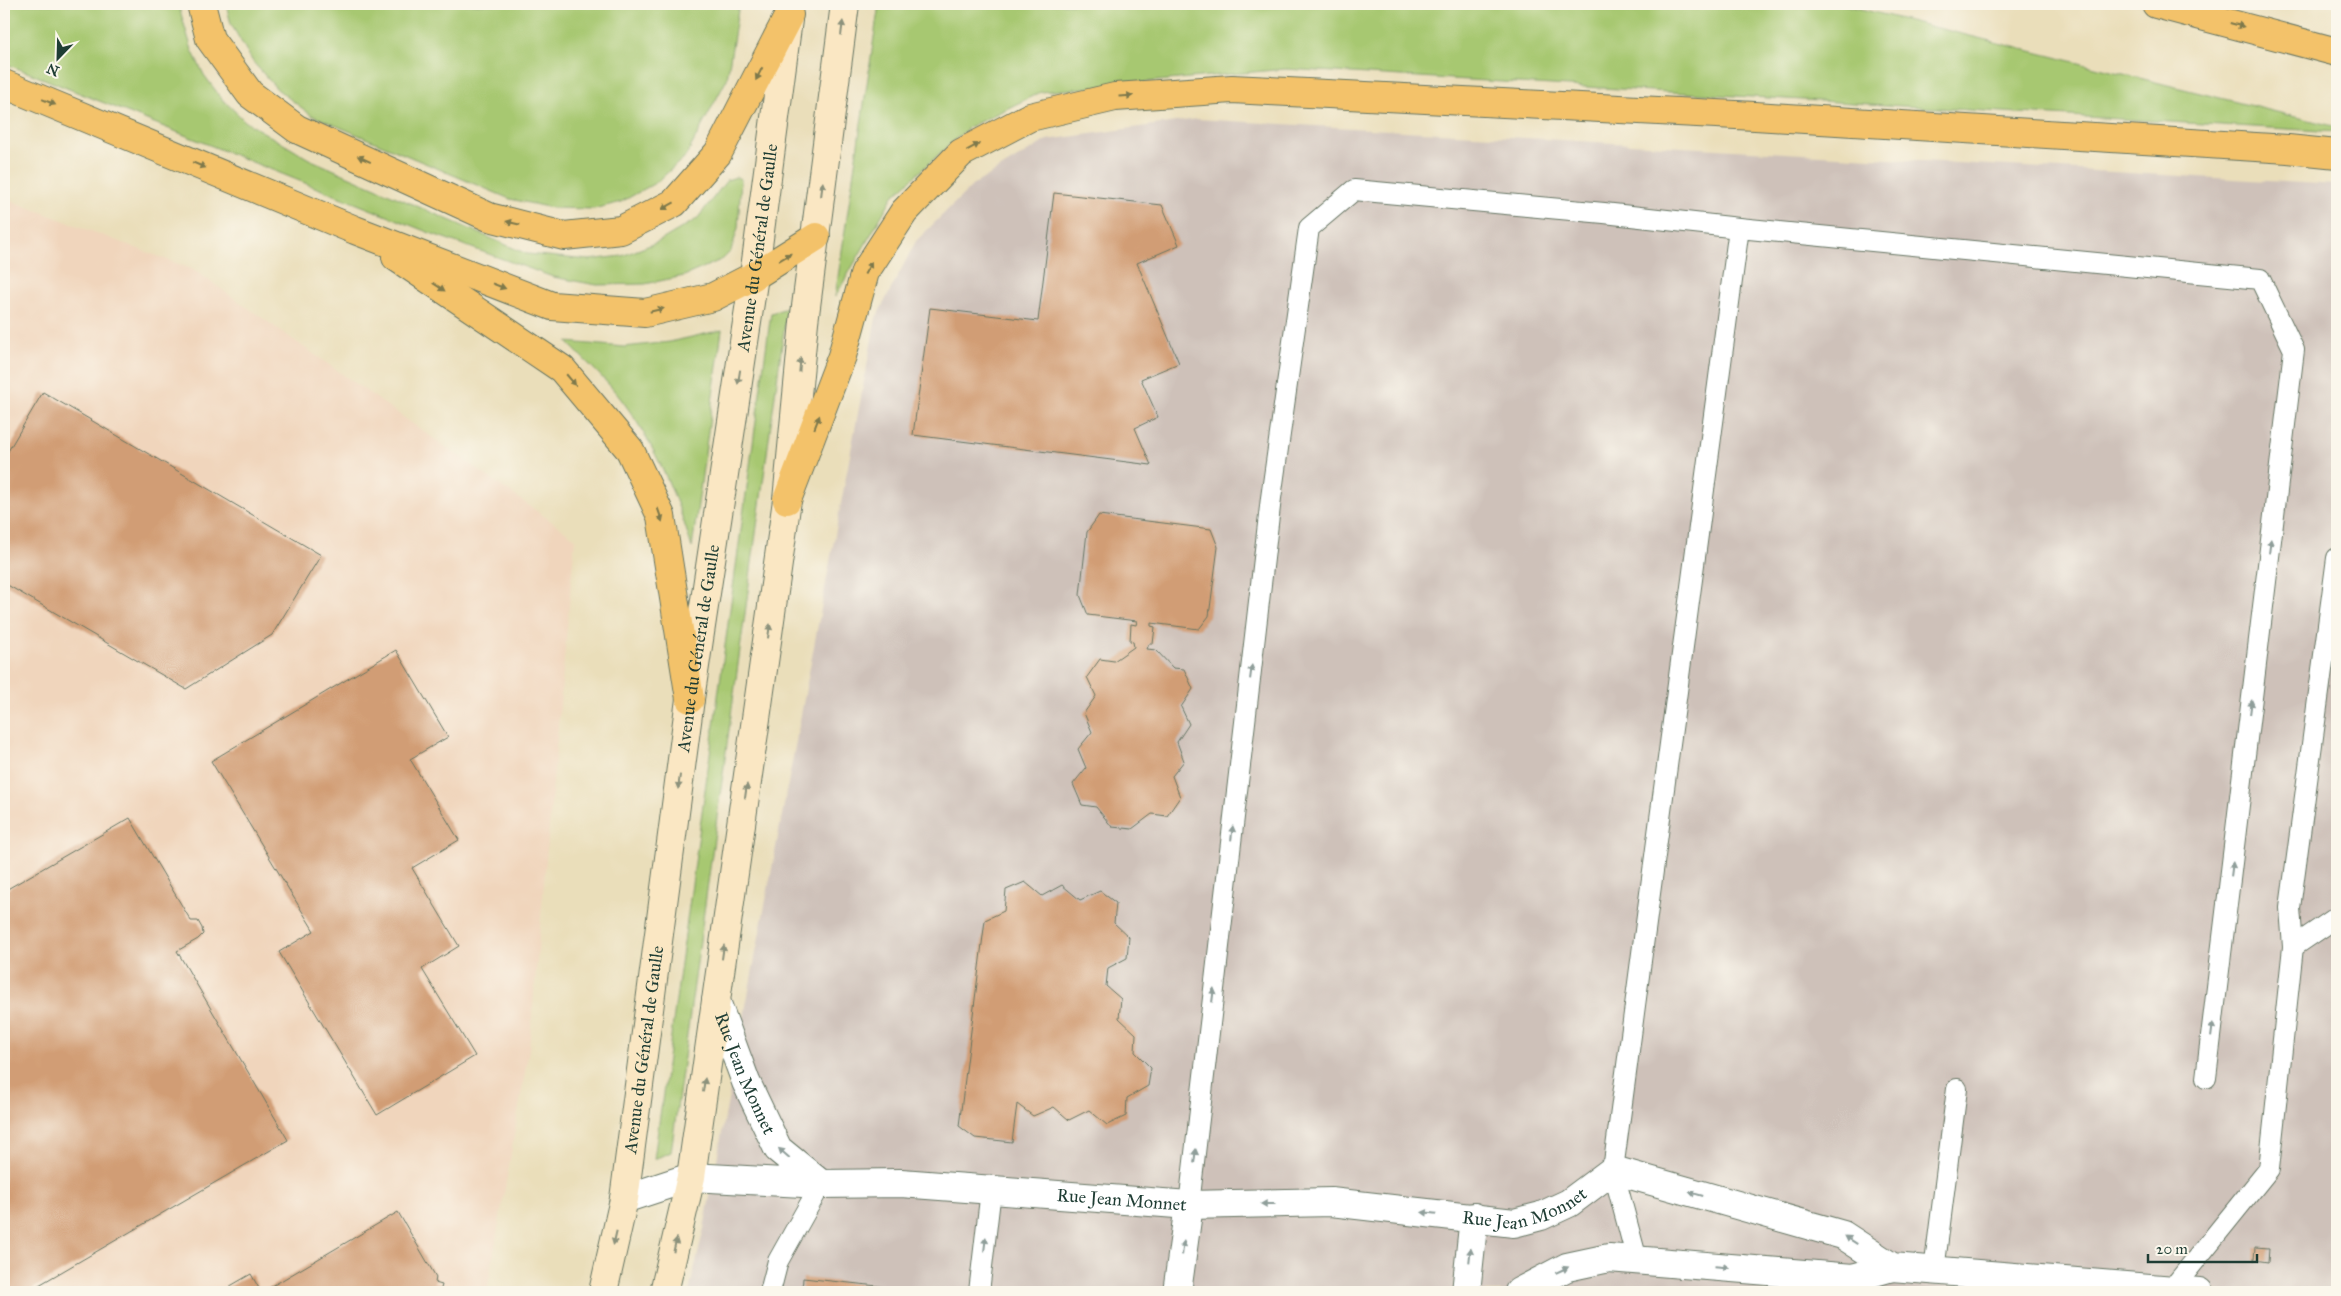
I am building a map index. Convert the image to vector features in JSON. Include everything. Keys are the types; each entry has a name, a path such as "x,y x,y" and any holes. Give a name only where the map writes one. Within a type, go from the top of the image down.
{"highway":[{"path":"201,4 210,39 250,94 297,129 489,217 564,236 621,230 674,202 718,153 789,9"},
{"path":"2156,4 2337,52"},
{"path":"4,84 355,230 552,306 645,313 713,297 754,276 816,237"},
{"path":"787,500 842,356 866,272 904,212 961,153 1030,117 1115,97 1232,89 1774,117 2288,149 2337,154"},
{"path":"355,230 562,369 630,450 662,516 690,699"}],"main road":[{"path":"664,1292 691,1177 787,500 804,322 845,4"},
{"name":"Avenue du Général de Gaulle","path":"603,1292 624,1200 690,699 754,276 789,9"}],"street":[{"name":"Rue Jean Monnet","path":"716,1001 746,1082 778,1149 821,1184"},
{"name":"Rue Jean Monnet","path":"624,1200 691,1177 821,1184 901,1183 1189,1205 1330,1202 1514,1223 1541,1216 1569,1204 1613,1170"},
{"path":"1613,1170 1843,1235 1892,1267 2199,1292"},
{"path":"1177,1292 1189,1205"},
{"path":"1466,1292 1474,1217"},
{"path":"1519,1292 1567,1267 1609,1258 1852,1285 1892,1267"}],"lane":[{"path":"1189,1205 1271,498 1309,228 1354,190 1604,213 2260,279 2294,350 2206,1078"},
{"path":"1637,1260 1613,1170 1739,228"},
{"path":"2172,1289 2269,1169 2293,947 2290,908 2337,558"},
{"path":"2293,947 2337,917"},
{"path":"1934,1271 1957,1089"},
{"path":"770,1292 778,1261 821,1184"},
{"path":"979,1292 992,1190"}],"shaded area":[{"path":"1197,119 2337,185 2337,1292 689,1292 704,1228 876,318 916,241 973,185 1047,140"},
{"path":"4,198 194,270 575,538 529,1049 487,1292 4,1292"}],"green space":[{"path":"4,4 178,4 192,50 204,75 222,99 246,122 309,159 527,254 589,260 622,256 658,242 697,219 727,180 736,177 741,179 738,228 731,251 723,259 684,276 645,284 597,285 553,277 430,233 4,63"},
{"path":"226,4 739,4 727,79 686,156 657,182 621,202 594,209 552,208 510,199 311,115 277,89 253,62 231,24"},
{"path":"879,4 1841,4 2337,127 2337,132 1285,69 1041,92 969,127 893,196 835,297"},
{"path":"787,308 671,1152 654,1159 771,313"},
{"path":"722,330 692,548 680,510 646,437 618,395 567,342 624,347 670,342"}],"building":[{"path":"1054,193 1162,205 1179,245 1137,263 1179,363 1141,379 1158,417 1135,428 1151,465 913,435 930,308 1038,321"},
{"path":"43,392 321,555 272,635 186,689 4,583 4,458"},
{"path":"1099,515 1211,529 1218,547 1209,616 1199,629 1151,623 1151,626 1155,627 1153,644 1149,644 1147,649 1156,650 1173,668 1184,669 1193,689 1181,707 1189,724 1177,742 1184,761 1172,776 1180,797 1167,816 1152,814 1132,829 1112,827 1096,807 1082,805 1073,784 1086,768 1078,749 1092,732 1084,713 1096,696 1087,677 1100,659 1114,661 1134,647 1133,642 1130,641 1131,624 1136,625 1137,621 1088,615 1080,595 1087,532"},
{"path":"396,650 448,737 410,759 459,840 412,868 459,946 422,969 475,1056 377,1115 279,952 314,931 211,761"},
{"path":"130,818 191,921 198,921 202,928 203,934 198,939 177,951 288,1140 27,1292 4,1292 4,891"},
{"path":"1025,882 1042,896 1062,885 1080,900 1100,891 1116,903 1114,923 1129,937 1127,958 1108,968 1106,986 1121,999 1119,1018 1136,1034 1135,1052 1151,1068 1148,1086 1127,1098 1126,1116 1107,1125 1089,1110 1069,1120 1054,1107 1033,1116 1017,1104 1012,1142 975,1138 959,1126 985,920 1004,911 1006,890"},
{"path":"398,1212 436,1277 435,1283 442,1285 440,1292 262,1292"},
{"path":"2255,1247 2269,1248 2268,1262 2254,1260"},
{"path":"251,1274 261,1292 220,1292"},
{"path":"803,1278 896,1288 896,1292 802,1292"}]}
